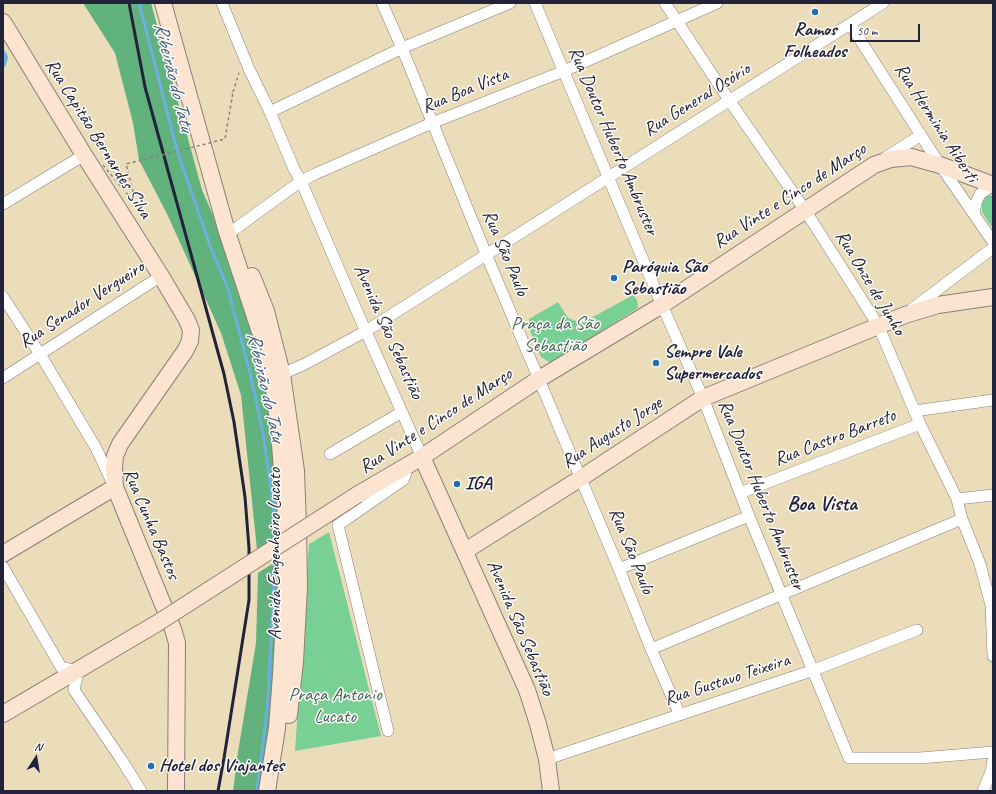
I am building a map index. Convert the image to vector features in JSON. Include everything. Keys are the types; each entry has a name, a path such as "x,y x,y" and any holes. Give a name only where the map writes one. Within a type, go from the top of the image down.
{"main road":[{"name":"Avenida Engenheiro Lucato","path":"163,3 214,184 231,231 264,344 274,389 286,517 287,563 277,728 267,791"},
{"name":"Rua Capitão Bernardes Silva","path":"3,22 84,155 161,276 187,320 190,330 190,341 185,351 120,444 115,456 114,487"},
{"path":"874,165 891,159 911,157 940,165 993,185"},
{"name":"Rua Vinte e Cinco de Março","path":"3,714 156,624 357,495 422,457 539,379 662,305 874,165"},
{"name":"Avenida Engenheiro Lucato","path":"231,231 266,311 282,374 296,471 299,587 294,662 287,728 276,791"},
{"name":"Rua Augusto Jorge","path":"465,551 581,478 703,398 905,315 938,305 993,297"},
{"path":"264,344 273,367 282,374"},
{"name":"Avenida São Sebastião","path":"422,457 527,690 547,759 551,791"},
{"path":"3,554 114,487"},
{"name":"Rua Cunha Bastos","path":"114,487 174,629 177,643 176,791"}],"street":[{"name":"Avenida São Sebastião","path":"222,3 249,69 270,112 294,169 301,181 422,457"},
{"name":"Rua São Paulo","path":"382,3 619,569 651,649 680,715"},
{"path":"270,112 402,48 510,3"},
{"name":"Rua Doutor Huberto Ambruster","path":"535,3 662,305 703,398 749,516 814,670 849,758 920,758 993,752"},
{"name":"Rua Onze de Junho","path":"665,3 729,100 805,210 878,325 914,411 957,499 962,519 980,564 992,604 993,656"},
{"name":"Rua Boa Vista","path":"231,231 301,181 432,123 564,71 717,3"},
{"name":"Rua General Osório","path":"282,374 305,364 366,331 883,3"},
{"name":"Rua Herminia Aiberti","path":"850,24 940,165 993,242"},
{"name":"Rua Vinte e Cinco de Março","path":"874,165 921,135"},
{"path":"3,204 84,155"},
{"path":"974,214 976,203 980,194 993,185"},
{"path":"905,315 993,248"},
{"name":"Rua Senador Vergueiro","path":"3,378 161,276"},
{"name":"Rua Cunha Bastos","path":"3,297 40,354 96,448 114,487"},
{"path":"914,411 993,400"},
{"path":"330,454 402,412"},
{"name":"Rua Castro Barreto","path":"740,493 920,424"},
{"path":"96,448 104,452 120,444"},
{"path":"388,731 338,525 403,480 407,466"},
{"path":"957,499 993,495"},
{"path":"619,569 749,516"},
{"path":"651,649 962,519"},
{"path":"3,568 61,667 78,671 74,690"},
{"name":"Rua Gustavo Teixeira","path":"547,759 814,670 918,630"},
{"path":"56,684 74,690 141,791"},
{"path":"983,791 991,772 993,760"}],"path":[{"path":"103,165 128,195 134,195 126,164 225,138 233,92 238,74 249,69"}],"green space":[{"path":"83,3 151,3 202,190 227,247 248,309 270,409 281,535 257,550 241,395 221,333 168,216 139,160 133,123 115,53"},
{"path":"993,195 993,229 982,212 982,202 987,196"},
{"name":"Praça da São Sebastião","path":"633,295 637,300 638,308 551,363 541,357 529,328 529,319 558,302 568,318 582,323"},
{"name":"Praça Antonio Lucato","path":"329,532 381,736 295,751 309,544"},
{"path":"283,557 264,791 233,791 256,643 258,573"}],"water":[{"path":"3,49 8,58 3,69"}],"waterway":[{"name":"Ribeirão do Tatu","path":"139,3 177,150 209,243 228,289 250,373 263,433 273,504 275,542"},
{"name":"Ribeirão do Tatu","path":"257,791 268,702 275,554"}],"railway":[{"path":"129,3 145,87 224,374 234,422 245,497 249,548 249,600 218,791"}],"place":[{"name":"Ramos Folheados","path":"815,12"},
{"name":"Paróquia São Sebastião","path":"614,278"},
{"name":"Sempre Vale Supermercados","path":"656,363"},
{"name":"IGA","path":"457,484"},
{"name":"Hotel dos Viajantes","path":"151,766"}],"district":[{"name":"Boa Vista","path":"822,504"}]}
